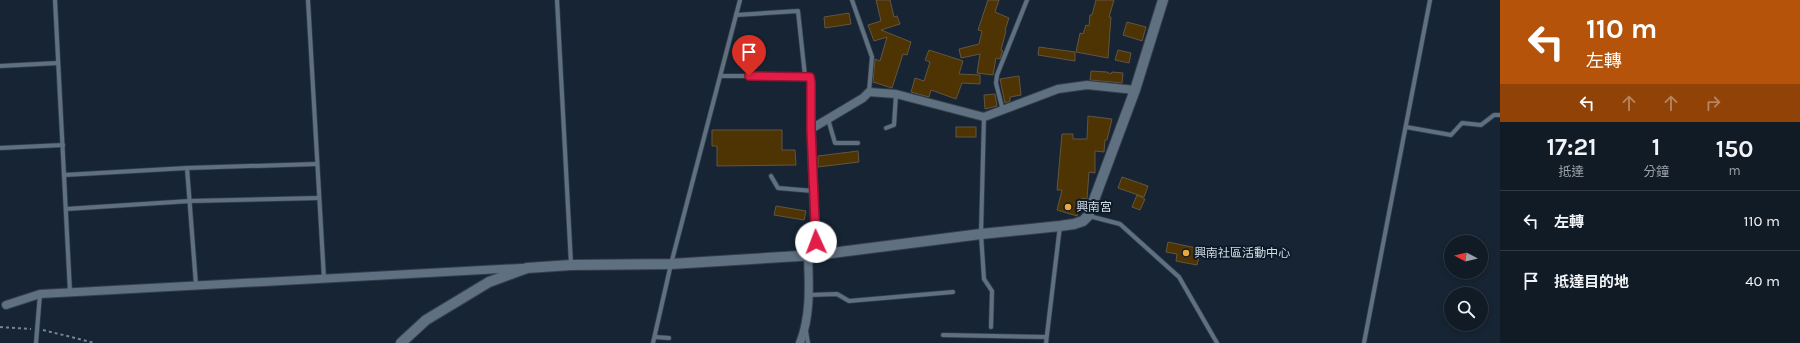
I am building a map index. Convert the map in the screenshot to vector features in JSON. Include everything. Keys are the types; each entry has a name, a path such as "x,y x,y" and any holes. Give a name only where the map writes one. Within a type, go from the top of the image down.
{"street":[{"path":"6,305 40,294 571,265 671,264 812,256 981,234 1060,226 1079,222 1088,216 1135,90 1163,0"},
{"path":"800,343 806,329 812,256 814,191 811,129 863,98 869,92 896,94 984,117 1058,89 1087,85 1135,90"},
{"path":"401,343 426,320 483,286 527,268"}],"lane":[{"path":"55,0 70,293"},
{"path":"308,0 316,164 324,279"},
{"path":"558,0 571,265"},
{"path":"654,343 671,264 740,0"},
{"path":"852,0 872,58 869,92"},
{"path":"1003,111 996,83 997,75 1028,0"},
{"path":"1364,343 1430,0"},
{"path":"736,15 798,11 805,76"},
{"path":"0,66 58,63"},
{"path":"721,76 810,77 811,129"},
{"path":"886,128 894,125 896,94"},
{"path":"1406,127 1451,135 1462,123 1481,125 1494,115 1500,115"},
{"path":"984,117 981,234 984,279 992,291 991,327"},
{"path":"828,119 835,143 858,143"},
{"path":"0,148 63,146"},
{"path":"64,175 187,168 316,164"},
{"path":"187,168 196,286"},
{"path":"771,176 778,188 814,191"},
{"path":"66,209 190,201 318,198"},
{"path":"1088,216 1120,224 1179,277 1217,343"},
{"path":"1046,343 1060,226"},
{"path":"809,294 837,294 849,301 953,292"},
{"path":"36,343 40,294"},
{"path":"806,329 808,343"},
{"path":"943,335 1046,337"},
{"path":"655,337 669,338"}],"path":[{"path":"0,327 37,329 95,343"}],"building":[{"path":"876,0 890,0 894,17 897,16 900,24 881,30 911,42 907,55 903,54 892,88 873,82 875,59 880,61 887,37 874,41 868,25 881,21"},
{"path":"988,0 999,0 995,12 1009,18 1001,50 1003,51 1000,59 996,58 993,75 977,73 980,54 961,58 959,49 979,44 982,31 978,30"},
{"path":"1096,0 1114,0 1109,17 1111,17 1108,58 1076,52 1080,33 1083,34 1086,25 1089,26 1090,15 1092,15"},
{"path":"849,13 851,24 825,28 824,17"},
{"path":"1127,22 1146,27 1142,41 1123,35"},
{"path":"1039,47 1075,52 1075,61 1038,55"},
{"path":"929,50 963,61 959,74 980,75 980,84 962,83 956,99 931,90 929,97 911,92 915,78 924,81 930,62 925,60"},
{"path":"1118,50 1131,53 1129,63 1115,60"},
{"path":"1091,71 1107,72 1111,74 1112,72 1123,73 1122,83 1090,80"},
{"path":"1019,76 1021,95 1010,97 1010,101 1005,103 1000,79"},
{"path":"995,94 997,106 985,109 984,95"},
{"path":"1088,116 1112,119 1107,140 1105,140 1104,152 1095,151 1095,173 1089,172 1087,199 1082,198 1077,216 1057,210 1062,190 1057,190 1062,134 1073,134 1073,139 1087,139"},
{"path":"956,127 976,127 976,137 956,137"},
{"path":"712,130 782,130 782,150 795,150 796,165 717,166 717,146 712,146"},
{"path":"858,151 859,162 818,167 818,156"},
{"path":"1122,177 1148,186 1144,197 1118,188"},
{"path":"1137,195 1145,199 1140,210 1132,207"},
{"path":"776,206 806,211 804,220 774,215"},
{"name":"興南社區活動中心","path":"1168,242 1201,249 1197,265 1176,261 1177,254 1166,252"}],"place":[{"name":"興南宮","path":"1068,207"},
{"name":"興南社區活動中心","path":"1186,253"}],"route":[{"path":"749,76 810,77 816,242"}]}
